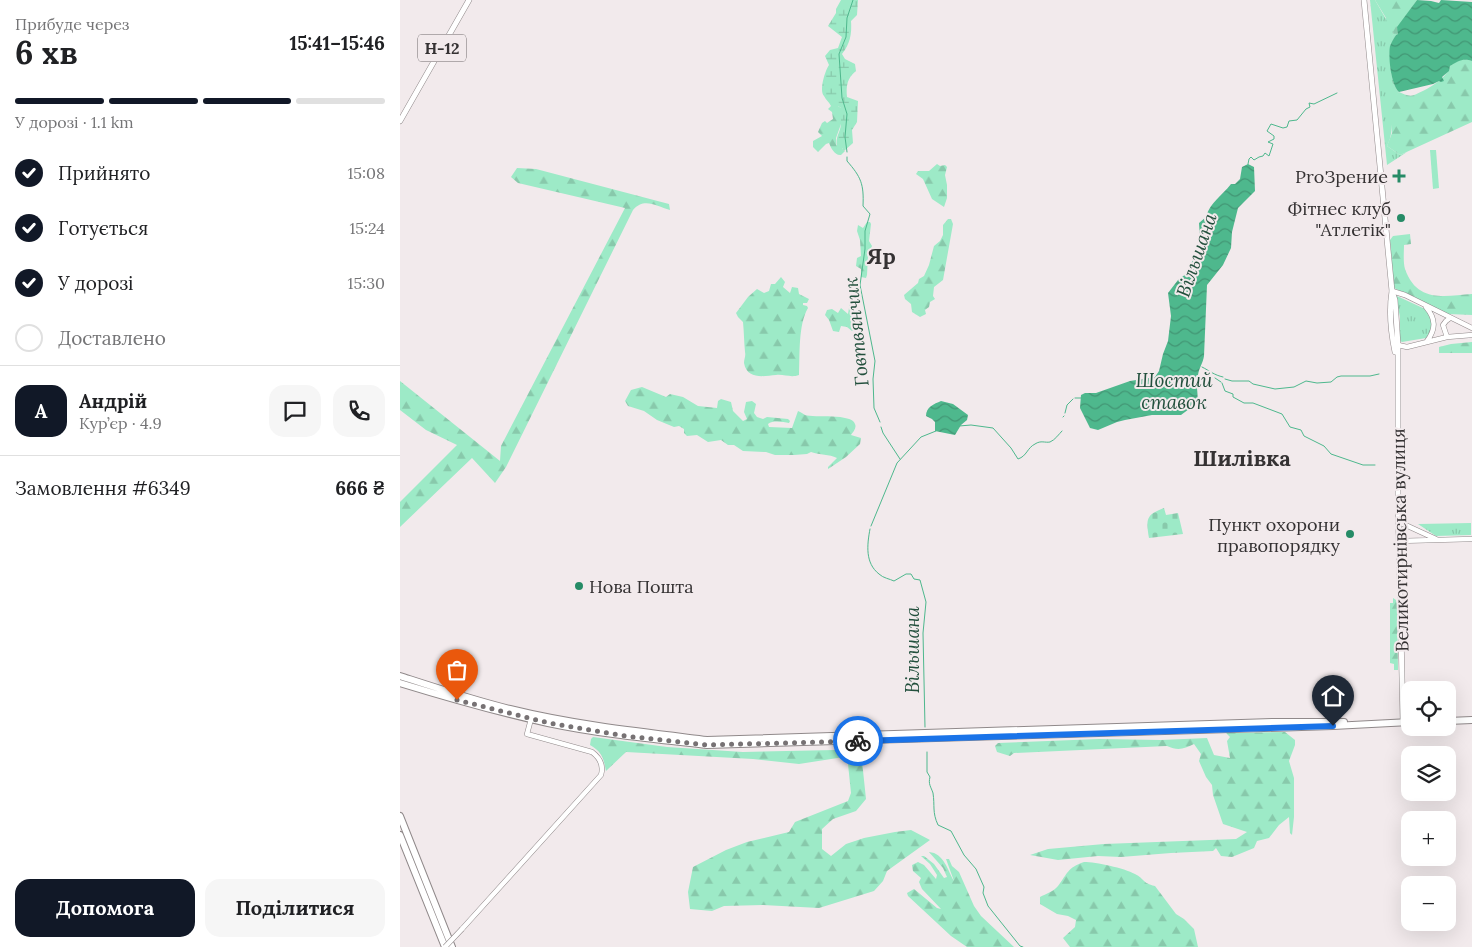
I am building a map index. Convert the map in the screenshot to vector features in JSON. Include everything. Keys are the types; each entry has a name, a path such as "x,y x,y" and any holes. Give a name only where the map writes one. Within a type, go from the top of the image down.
{"highway":[{"path":"400,676 478,701 527,712 626,731 707,740 1273,722 1362,724"},
{"path":"400,683 531,719 625,736 707,745 1333,726 1401,722"},
{"path":"1456,721 1472,720"},
{"path":"400,816 452,947"},
{"path":"400,834 445,947"}],"main road":[{"name":"Н-12","path":"401,119 469,0"},
{"name":"Великотирнівська вулиця","path":"1364,0 1392,291 1390,300 1396,358 1399,541 1404,681"},
{"path":"1392,291 1424,304 1472,328"},
{"path":"1424,304 1431,313 1434,326 1433,333 1427,341"},
{"path":"1446,337 1443,326 1450,318"},
{"path":"1395,343 1407,347 1446,337 1472,335"},
{"path":"1399,522 1439,540"},
{"path":"1399,541 1472,539"},
{"path":"445,947 601,775 602,763 592,752 527,734 531,719"}],"green space":[{"path":"841,0 858,0 857,15 851,21 850,39 842,54 845,59 855,64 856,71 848,82 847,97 858,101 857,122 852,130 853,143 844,151 842,148 837,148 837,138 841,124 841,108 831,106 824,96 822,89 824,76 829,65 825,56 830,50 838,48 842,37 828,26"},
{"path":"1370,0 1375,0 1394,33 1390,46 1390,63 1393,80 1399,92 1393,105 1390,139 1387,146 1400,155 1407,152 1387,165"},
{"path":"1375,0 1417,0 1398,27 1399,34 1396,35 1390,46 1394,33 1385,24 1386,18"},
{"path":"1458,60 1472,61 1472,122 1400,155 1387,146 1392,133 1392,100 1399,92 1410,96 1424,90 1441,79 1450,66"},
{"path":"831,106 841,108 841,124 836,138 836,145 845,151 841,155 835,153 829,143 818,152 813,147 813,141 822,136 818,132 822,123 825,121 827,123 833,119 832,112 828,109"},
{"path":"1430,150 1436,150 1439,188 1433,189"},
{"path":"937,164 947,167 945,175 947,198 944,207 932,199 923,179 916,174 918,171 929,171"},
{"path":"517,168 536,169 669,204 670,210 646,203 637,206 633,210 506,467 495,483 472,458 400,527 400,502 457,445 426,430 400,410 400,381 500,461 501,446 625,208 518,183 511,177"},
{"path":"948,219 951,219 953,224 943,280 934,287 933,296 935,299 930,302 929,307 925,310 926,314 920,317 912,312 911,304 905,299 904,295 924,276 934,246 940,241 943,235 943,225"},
{"path":"867,222 871,224 869,241 872,246 868,256 866,278 861,277 861,269 856,266 857,258 861,256 860,240 857,231 858,225 863,228"},
{"path":"1410,234 1411,244 1404,245 1404,263 1410,280 1417,288 1433,295 1472,294 1472,315 1448,314 1394,288 1390,240 1393,236"},
{"path":"781,277 785,282 783,287 790,293 792,287 798,288 799,294 809,299 807,303 803,303 808,308 801,331 799,375 752,375 744,363 743,322 736,313 748,297 757,289 764,293 769,291 771,284 775,284"},
{"path":"1397,296 1425,309 1428,313 1431,327 1426,338 1400,341 1400,317"},
{"path":"850,302 856,303 854,311 858,312 855,327 852,331 847,327 841,326 839,332 833,331 825,315 827,310 832,309 838,313 841,308 848,314"},
{"path":"1472,342 1472,353 1439,353 1439,347"},
{"path":"642,387 666,397 670,394 683,397 698,406 717,408 718,401 721,399 731,402 733,411 743,421 747,419 744,412 746,402 752,401 756,404 754,413 757,417 763,419 767,417 788,419 790,421 789,423 773,422 768,424 769,427 792,428 798,411 810,416 847,418 855,424 851,435 861,438 860,444 846,457 828,469 837,458 811,452 807,454 775,455 766,452 743,451 721,440 708,442 697,435 687,436 684,433 684,429 679,426 674,427 657,420 644,411 628,406 625,401 631,390"},
{"path":"1164,508 1166,515 1178,513 1183,534 1149,538 1149,518"},
{"path":"1471,523 1471,535 1436,536 1418,524"},
{"path":"1393,598 1396,600 1397,605 1398,670 1394,670 1394,664 1390,663 1390,603 1393,603"},
{"path":"1285,732 1295,740 1289,761 1294,778 1292,835 1290,833 1289,817 1279,825 1269,838 1257,841 1254,848 1232,857 1221,856 1216,848 1213,851 1121,857 1098,856 1058,860 1030,855 1048,849 1104,844 1236,839 1247,832 1223,824 1213,795 1212,785 1199,761 1201,754 1194,744 1181,749 1167,746 1014,753 1010,756 997,752 995,746 998,743 1099,739 1161,740 1207,738 1214,755 1230,758 1227,741 1230,737 1226,733"},
{"path":"593,737 667,747 743,752 846,751 844,757 799,764 753,759 626,752 606,771 602,756 598,750 590,745"},
{"path":"862,761 866,799 856,811 833,819 822,829 822,849 831,856 846,844 864,838 911,830 930,840 887,871 883,881 874,891 819,908 763,905 724,906 712,911 690,909 688,892 693,867 726,850 747,842 789,832 795,822 848,801 851,793 848,764"},
{"path":"929,852 942,859 954,881 946,859 949,859 952,866 959,872 974,906 981,916 1014,947 967,947 951,936 908,896 907,893 914,889 937,908 941,909 922,889 919,882 921,878 913,871 912,865 918,862 924,865 936,879 937,875 930,864 921,856 924,856 934,864 944,878 947,877 943,868"},
{"path":"1084,862 1103,864 1124,870 1155,886 1176,914 1194,929 1198,947 1070,947 1063,938 1075,927 1076,920 1057,914 1040,904 1040,897 1058,886 1071,869"}],"water":[{"path":"1417,0 1439,3 1441,0 1472,2 1472,61 1461,60 1450,66 1449,71 1442,77 1444,81 1399,92 1394,83 1391,70 1390,46 1398,34 1397,27"},
{"name":"Шостий ставок","path":"1248,164 1254,167 1255,191 1238,208 1232,232 1231,248 1223,265 1207,285 1204,356 1197,378 1197,403 1181,415 1152,415 1117,422 1098,430 1090,428 1080,408 1081,395 1096,393 1130,381 1155,377 1159,371 1168,341 1171,316 1168,293 1178,280 1186,274 1198,250 1200,238 1199,223 1206,217 1210,207 1217,199 1231,184 1235,184 1240,179 1242,167"},
{"path":"941,401 953,404 968,415 967,420 961,425 955,435 935,431 935,422 926,416 929,408"}],"waterway":[{"name":"Говтвянчик","path":"847,152 845,137 847,114 842,98 839,54 846,37 847,18 853,0"},
{"name":"Вільшана","path":"1248,164 1251,157 1254,160 1265,153 1269,156 1273,144 1268,142 1274,139 1274,136 1267,131 1271,124 1283,128 1287,127 1289,121 1297,120 1310,107 1309,103 1314,104 1337,93"},
{"name":"Говтвянчик","path":"847,157 847,161 861,181 863,206 870,214 865,231 865,249 860,285 875,361 873,379 874,408 880,422"},
{"path":"1202,367 1223,377"},
{"path":"1225,379 1249,381 1253,384 1275,389 1294,387 1306,381 1317,383 1331,382 1341,376 1370,376 1379,374"},
{"path":"1215,378 1221,382"},
{"path":"1222,383 1225,391 1233,394 1233,397 1244,403 1253,403 1282,414 1290,427 1301,430 1304,436 1324,446 1331,454 1363,465 1375,465"},
{"name":"Вільшана","path":"1075,398 1081,398"},
{"name":"Вільшана","path":"1065,413 1067,405 1073,399"},
{"name":"Вільшана","path":"959,426 971,425 993,428 1018,459 1032,446 1039,442 1050,442 1062,431"},
{"name":"Говтвянчик","path":"881,427 900,459"},
{"name":"Вільшана","path":"871,526 897,463 921,437 936,431"},
{"name":"Вільшана","path":"870,529 868,553 874,570 894,581 906,574 911,574 914,579 920,580 926,602 923,633 925,727"},
{"name":"Вільшана","path":"927,752 927,772 930,777 934,813 938,825 951,831 964,855 976,869 984,887 983,893 988,906 1020,946 1023,947"}],"way so far":[{"path":"457,700 549,723 625,736 707,745 858,741"}],"place":[{"name":"ProЗрение","path":"1399,176"},
{"name":"Фітнес клуб \"Атлетік\"","path":"1401,218"},
{"name":"Пункт охорони правопорядку","path":"1350,534"},
{"name":"Нова Пошта","path":"579,586"}],"district":[{"name":"Яр","path":"881,256"},
{"name":"Шилівка","path":"1242,458"}],"route":[{"path":"858,741 1333,726"}]}
